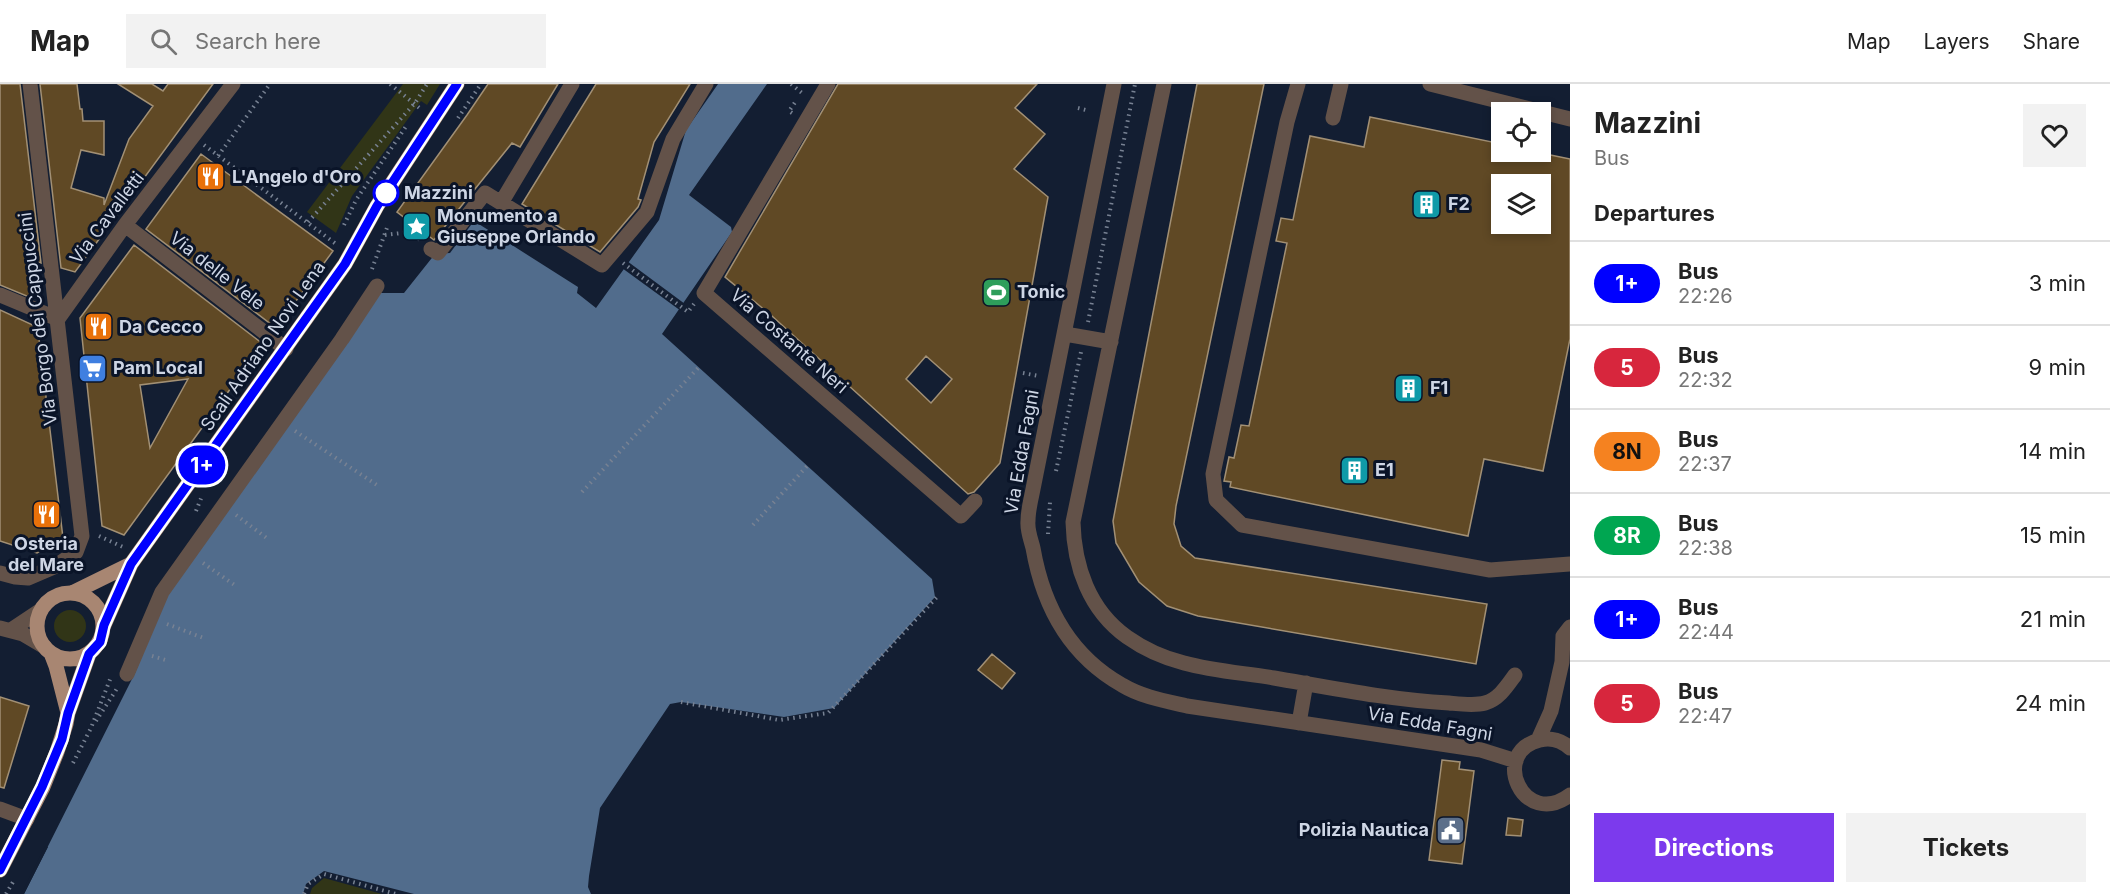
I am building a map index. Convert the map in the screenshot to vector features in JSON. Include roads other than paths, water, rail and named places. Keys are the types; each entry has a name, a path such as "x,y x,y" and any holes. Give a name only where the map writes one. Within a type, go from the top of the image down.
{"main road":[{"name":"Scali Adriano Novi Lena","path":"104,625 131,564 345,264 377,206 457,84"},
{"name":"Scali Adriano Novi Lena","path":"72,593 131,564"},
{"path":"0,870 27,819 57,752 89,654 100,642 104,625 96,605 89,598 72,593 54,597 41,610 38,618 38,632 56,666 68,713"},
{"path":"48,650 61,658 70,659 89,654"}],"street":[{"name":"Via Borgo dei Cappuccini","path":"0,573 28,578 57,566 78,549 82,536 30,84"},
{"name":"Via Cavalletti","path":"58,319 125,225 233,84"},
{"path":"501,203 572,84"},
{"path":"431,249 438,253 485,193 602,265 647,212 673,139 706,84"},
{"name":"Via Costante Neri","path":"828,84 704,293 961,516 975,501"},
{"name":"Via Edda Fagni","path":"1114,84 1032,494 1028,524 1040,582 1047,604 1056,620 1070,640 1099,670 1122,686 1149,698 1187,706 1481,750 1516,761"},
{"name":"Via Edda Fagni","path":"1164,84 1073,522 1079,571 1093,600 1121,632 1146,649 1185,664 1425,702 1470,704 1486,703 1500,695 1515,675"},
{"path":"1298,84 1287,122 1213,474 1216,500 1242,525 1490,570 1570,564"},
{"path":"1333,118 1341,84"},
{"path":"1430,84 1570,119"},
{"name":"Via delle Vele","path":"125,225 286,349"},
{"path":"127,674 162,592 342,339 377,286"},
{"path":"0,295 58,319"},
{"path":"1065,334 1111,342"},
{"path":"5,629 41,610"},
{"path":"1538,740 1551,711 1566,657 1563,636 1570,627"},
{"path":"5,629 24,634 48,650"},
{"path":"1299,723 1306,683"},
{"path":"1551,711 1566,745"},
{"path":"1566,745 1545,739 1538,740 1524,748 1514,769 1517,784 1527,797 1541,804 1557,803 1570,795"},
{"path":"0,809 27,819"}],"water":[{"path":"718,84 767,84 689,195 731,227 732,232 662,334 932,579 935,597 834,708 784,717 681,702 670,704 600,808 589,876 588,887 591,894 414,894 324,871 306,884 303,894 24,894 135,673 170,587 375,293 404,293 435,254 450,253 474,221 578,287 577,293 596,308 659,220 686,130"}],"place":[{"name":"L'Angelo d'Oro","path":"211,177"},
{"name":"Mazzini","path":"386,193"},
{"name":"F2","path":"1427,204"},
{"name":"Monumento a Giuseppe Orlando","path":"416,226"},
{"name":"Tonic","path":"996,292"},
{"name":"Da Cecco","path":"98,327"},
{"name":"Pam Local","path":"92,368"},
{"name":"F1","path":"1409,388"},
{"name":"E1","path":"1354,470"},
{"name":"Osteria del Mare","path":"46,515"},
{"name":"Polizia Nautica","path":"1450,830"}]}
